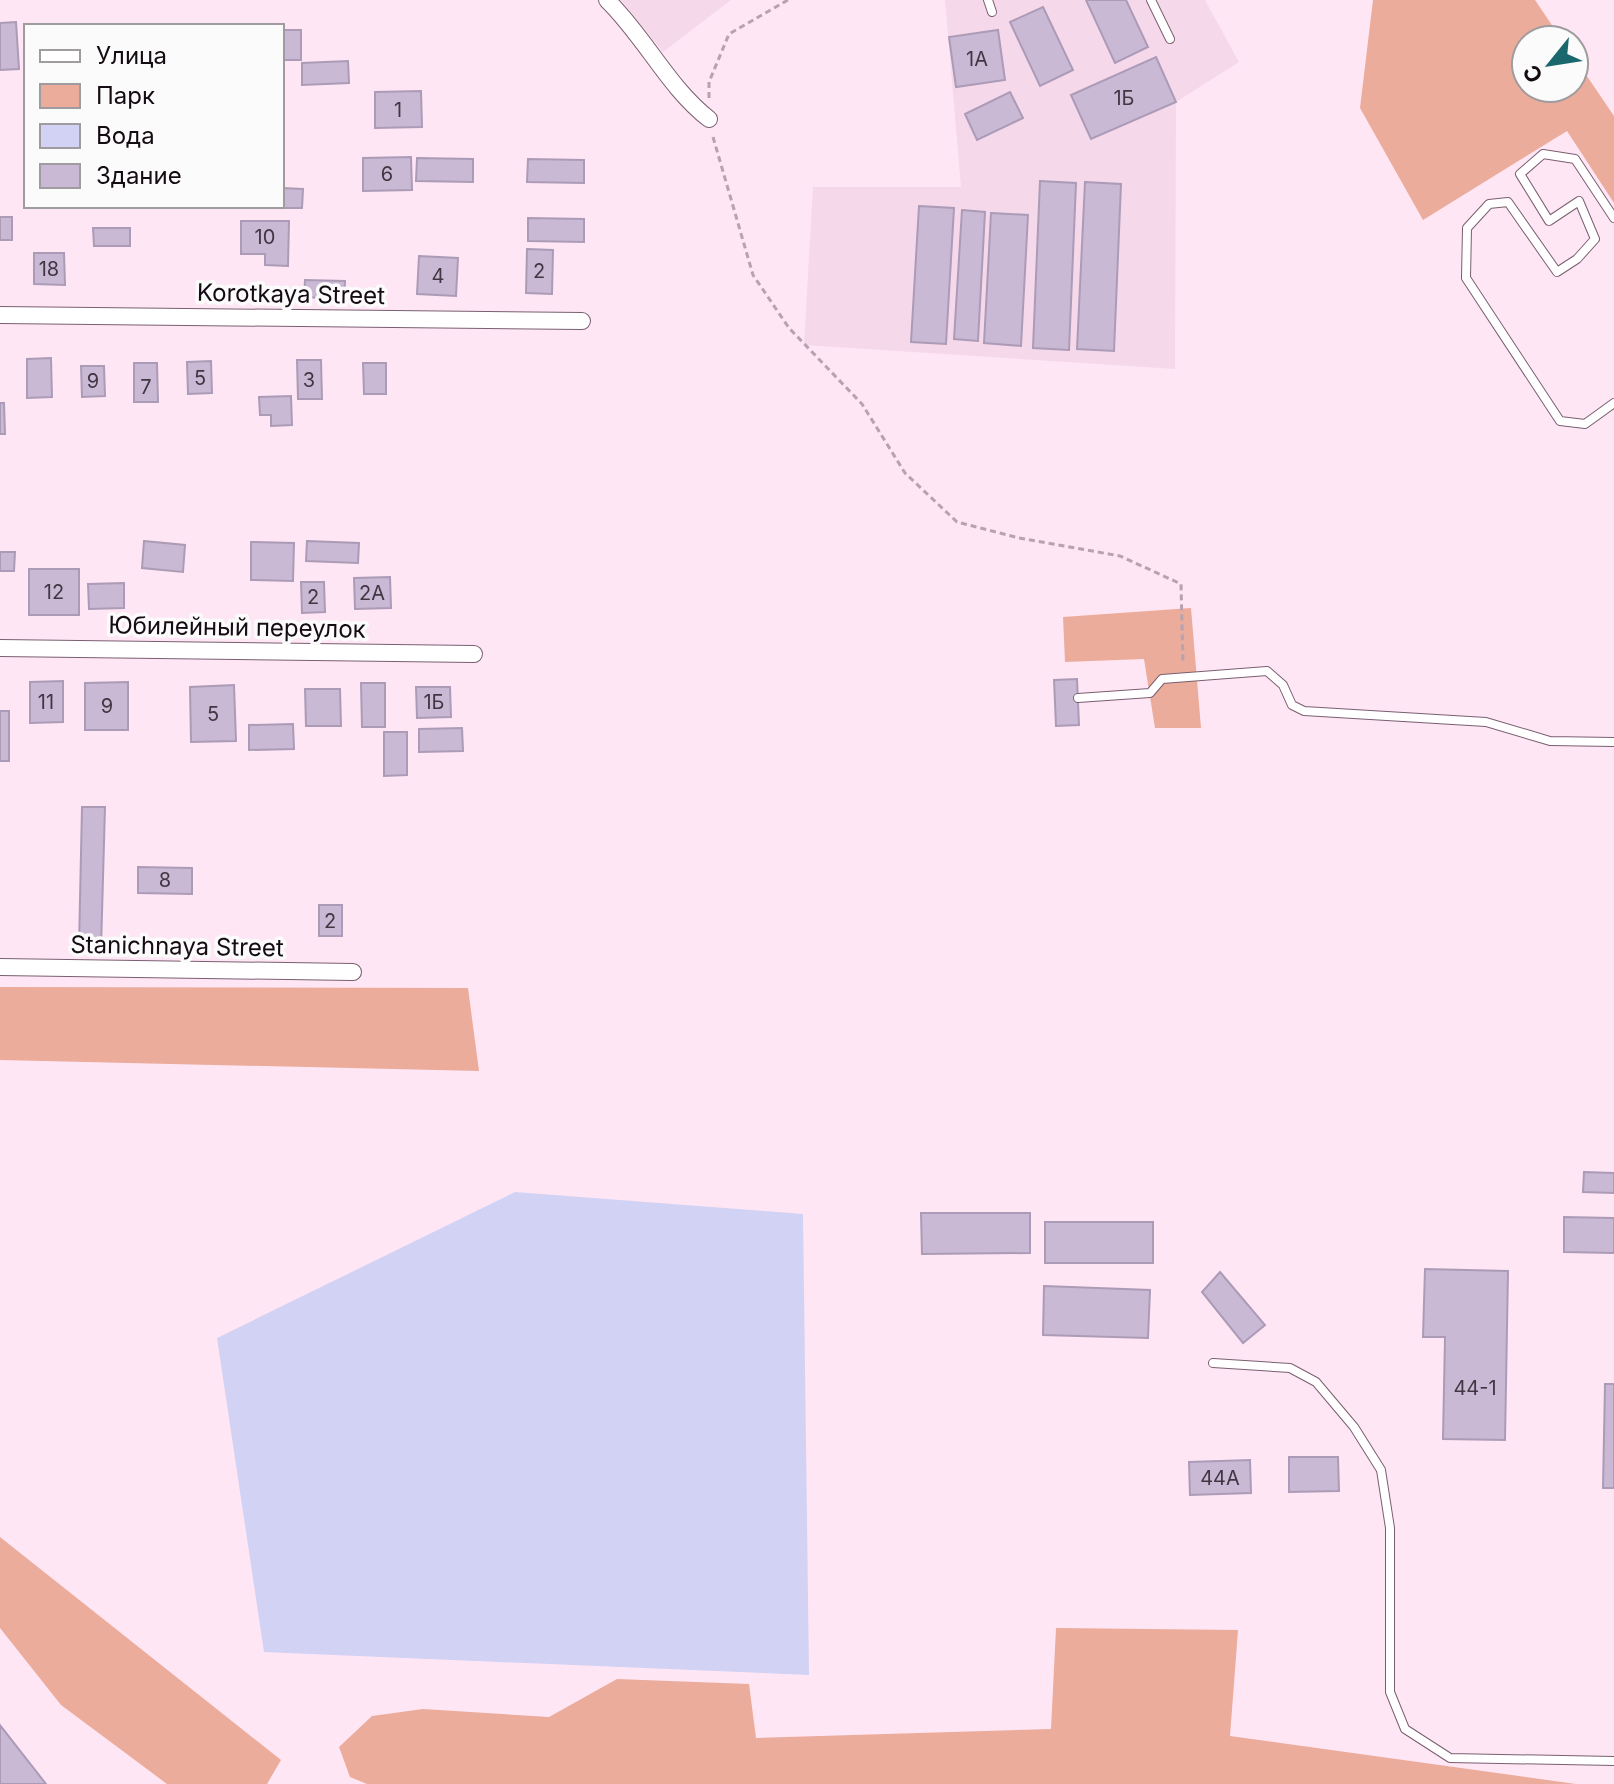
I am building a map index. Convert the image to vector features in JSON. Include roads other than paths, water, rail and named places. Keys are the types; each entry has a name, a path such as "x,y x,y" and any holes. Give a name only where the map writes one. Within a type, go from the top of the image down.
{"street":[{"path":"607,0 628,20 689,103 709,119"},
{"name":"Korotkaya Street","path":"0,315 582,321"},
{"name":"Юбилейный переулок","path":"0,648 474,654"},
{"name":"Stanichnaya Street","path":"0,967 353,972"}],"lane":[{"path":"988,0 992,12"},
{"path":"1151,0 1170,39"},
{"path":"1614,218 1575,159 1543,154 1520,174 1549,221 1579,201 1595,239 1577,259 1557,272 1508,202 1489,204 1467,228 1466,278 1560,421 1585,424 1614,403"},
{"path":"1078,698 1150,693 1162,679 1267,671 1283,685 1292,705 1304,711 1486,722 1550,741 1614,742"},
{"path":"1213,1363 1290,1368 1316,1382 1354,1427 1381,1470 1390,1528 1390,1692 1405,1729 1450,1758 1614,1761"}],"water":[{"path":"515,1192 803,1214 809,1675 264,1652 217,1338"}]}
